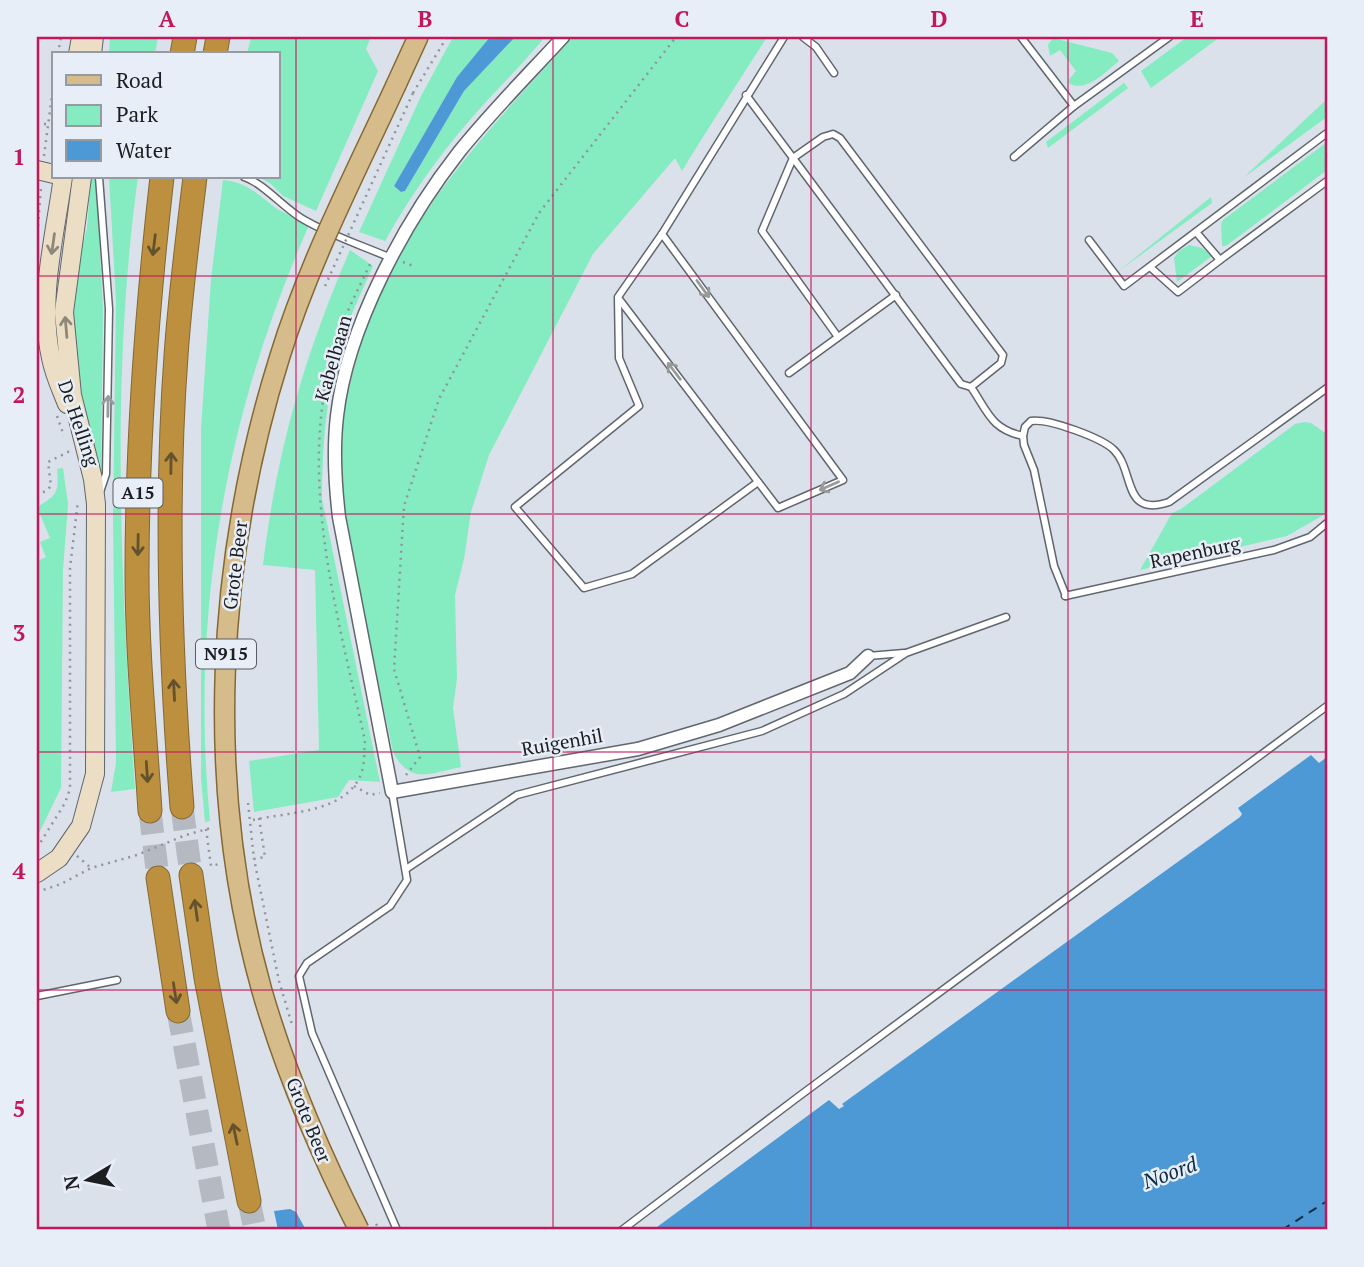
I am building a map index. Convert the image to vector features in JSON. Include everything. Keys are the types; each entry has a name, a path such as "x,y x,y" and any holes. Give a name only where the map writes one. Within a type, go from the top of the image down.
{"highway":[{"name":"A15","path":"150,811 139,639 138,480 147,314 162,178"},
{"name":"A15","path":"182,807 175,710 169,534 176,357 195,178"},
{"path":"191,875 206,978 249,1200"},
{"path":"158,878 178,1010"}],"main road":[{"name":"Grote Beer","path":"359,1230 304,1114 262,990 248,931 236,862 226,755 227,639 231,581 241,512 250,466 280,354 322,246 404,89 418,37"}],"street":[{"name":"Kabelbaan","path":"392,792 339,517 334,449 343,381 370,304 391,258 414,218 459,152 563,37"},
{"name":"De Helling","path":"37,873 59,858 81,826 95,774 96,504 93,479 72,435 51,358 47,326 48,283 63,178"},
{"name":"De Helling","path":"72,435 65,312 83,178"},
{"name":"Ruigenhil","path":"392,792 638,749 719,725 850,673 868,656"}],"lane":[{"path":"758,482 632,574 583,589 516,507 639,406 619,358 618,297 663,234 784,37"},
{"path":"803,37 816,47 834,73"},
{"path":"1021,37 1074,106"},
{"path":"1014,157 1074,106 1169,37"},
{"path":"746,95 961,384 971,387 998,427 1023,436 1025,427 1031,421 1038,420 1101,441 1114,449 1119,456 1132,493 1140,502 1149,505 1169,502 1327,388"},
{"path":"1089,240 1124,286 1327,133"},
{"path":"838,337 762,231 793,158 823,137 833,134 840,138 1003,355 1001,363 971,387"},
{"path":"83,178 109,309 106,474 96,504"},
{"path":"248,178 304,220 391,258"},
{"path":"1150,267 1178,292 1327,181"},
{"path":"1196,232 1220,260"},
{"path":"618,297 778,508 843,480 663,234"},
{"path":"789,373 896,295"},
{"name":"Rapenburg","path":"1023,436 1034,470 1054,566 1064,596 1274,550 1310,537 1327,523"},
{"path":"405,869 517,795 762,731 844,694 906,653 1006,617"},
{"path":"868,656 906,653"},
{"path":"622,1230 1327,706"},
{"path":"392,792 407,880 390,906 307,963 299,976 312,1033 397,1230"},
{"path":"37,996 117,980"}],"path":[{"path":"321,294 404,89 447,37"},
{"path":"253,820 326,805 341,798 354,786 370,794 392,792 420,757 394,669 404,506 439,400 539,213 676,37"},
{"path":"37,124 47,124 52,93"},
{"name":"Kabelbaan","path":"354,786 364,762 365,741 328,562 317,478 318,435 333,352 376,251"},
{"name":"De Helling","path":"55,412 72,435"},
{"path":"37,496 51,486 48,461 70,451"},
{"name":"De Helling","path":"37,848 65,803 70,789 70,568 78,497"},
{"path":"247,803 254,859 265,857 259,818"},
{"path":"216,821 218,832"},
{"path":"37,892 61,884 91,868 137,855 214,827"},
{"path":"206,828 211,866 221,864"}],"green space":[{"path":"110,37 158,37 155,52 109,52"},
{"path":"251,37 371,37 366,49 378,71 316,211 283,196 261,178 280,178 280,52 247,52"},
{"path":"453,37 490,37 457,77 394,186 401,192 405,191 464,91 515,37 545,37 446,149 385,241 359,232 421,96"},
{"path":"573,37 767,37 682,171 675,158 593,254 489,455 471,512 455,595 457,679 453,708 461,767 422,775 407,770 393,752 345,509 341,443 345,408 363,338 391,272 409,240 448,181"},
{"path":"1187,37 1220,37 1151,88 1141,71"},
{"path":"1053,38 1112,53 1119,61 1088,84 1074,85 1067,82 1076,71 1060,50 1050,56 1048,45"},
{"path":"1124,83 1128,88 1048,148 1046,142"},
{"path":"1327,99 1327,117 1243,178"},
{"path":"1327,142 1327,170 1226,246 1222,246 1223,220"},
{"path":"91,178 96,178 103,309 101,471 80,393 72,313 73,281 87,228"},
{"path":"109,178 138,178 129,253 121,406 122,560 135,789 111,792 116,763 113,519 116,301"},
{"path":"223,180 244,186 281,211 310,223 280,295 256,368 236,441 221,516 210,591 205,667 205,743 210,821 205,822 201,779 201,429 211,279"},
{"path":"1211,197 1212,203 1116,273"},
{"path":"1189,245 1202,248 1212,256 1177,282 1174,258"},
{"path":"350,250 373,266 347,326 331,384 322,499 380,782 349,780 338,797 254,812 249,761 319,750 315,570 263,565 276,482 294,404 319,328"},
{"path":"1305,422 1324,432 1327,430 1327,513 1287,536 1140,570 1172,513 1295,424"},
{"path":"63,468 68,504 63,570 61,788 37,837 37,561 46,557 40,542 50,538 37,507 55,492 58,483 57,469"}],"water":[{"path":"490,37 515,37 464,91 405,191 401,192 394,186 457,77"},
{"name":"Noord","path":"1311,755 1319,763 1327,757 1327,1230 653,1230 829,1100 839,1109 844,1106 842,1104 1240,817 1242,814 1238,808"},
{"path":"290,1209 296,1212 306,1230 278,1230 274,1211"}],"ferry route":[{"path":"1282,1230 1327,1201"}],"tunnel":[{"path":"182,807 191,875"},
{"path":"150,811 158,878"},
{"path":"178,1011 219,1230"},
{"path":"249,1201 255,1230"}]}
